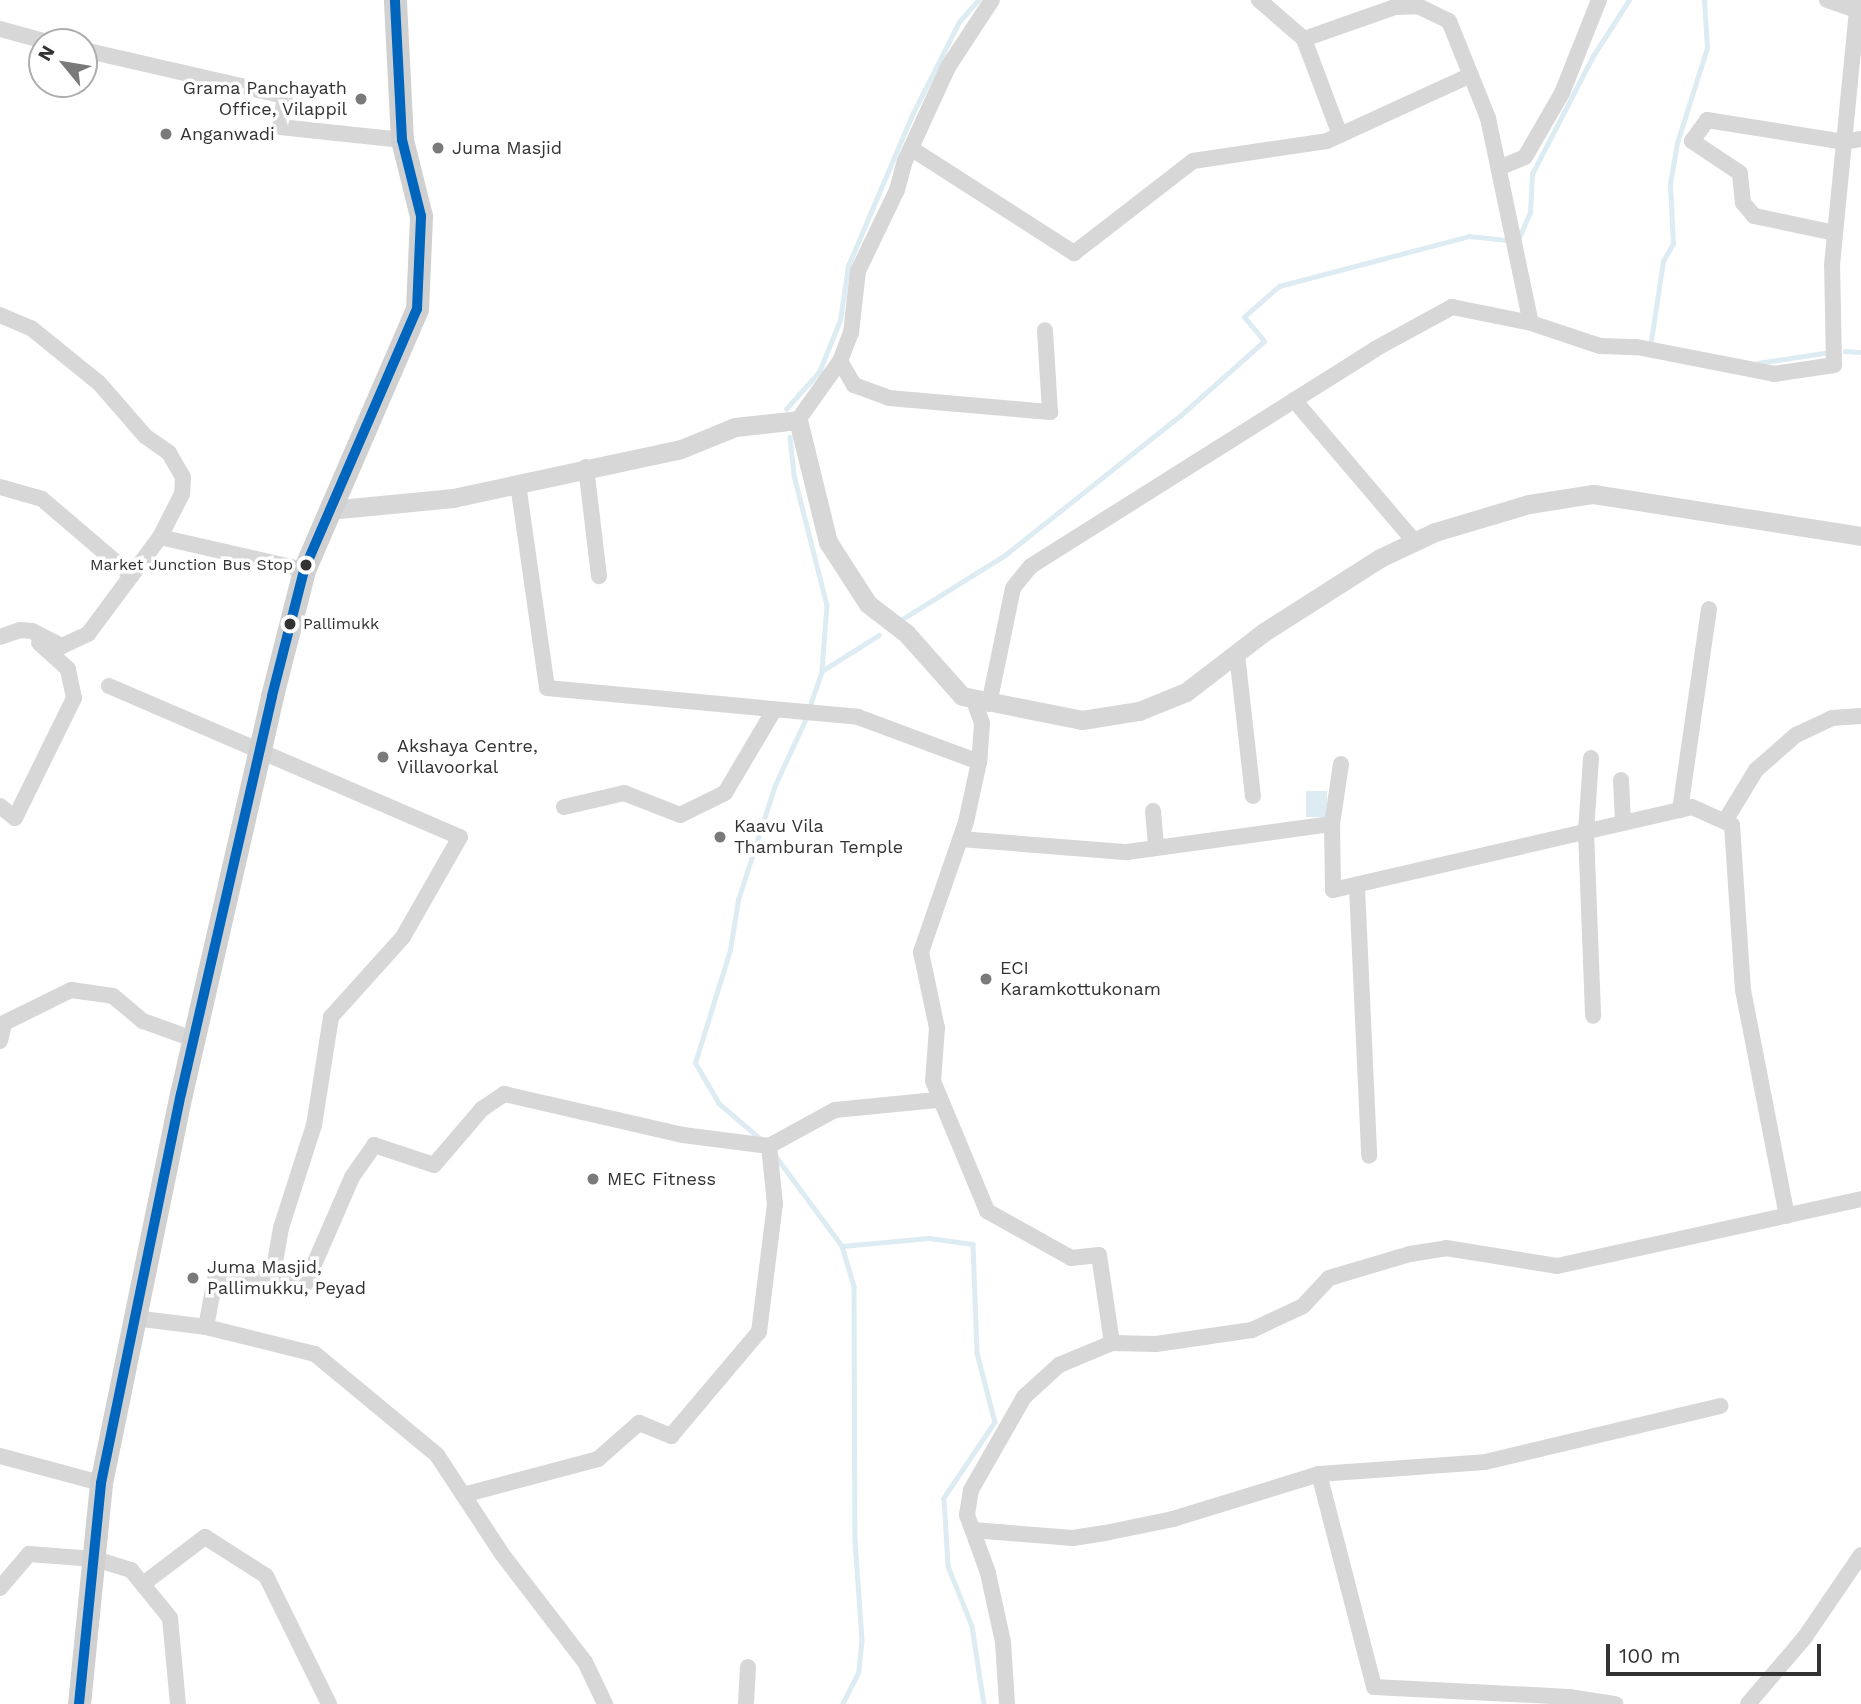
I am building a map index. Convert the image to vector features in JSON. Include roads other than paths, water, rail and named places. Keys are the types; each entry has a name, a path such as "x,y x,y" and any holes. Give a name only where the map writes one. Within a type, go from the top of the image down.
{"main road":[{"path":"79,1704 84,1559 193,1039 260,748 304,570 417,309 421,216 402,139 395,0"}],"street":[{"path":"329,510 453,498 586,467 681,449 735,427 798,419 840,361 851,333 859,271 948,67 992,0"},
{"path":"1259,0 1304,39 1340,135"},
{"path":"1499,168 1525,158 1562,93 1599,0"},
{"path":"1112,1343 1099,1255 1071,1258 987,1211 937,1100 933,1082 937,1028 921,952 960,839 979,762 982,702 1013,588 1031,566 1294,400 1452,307 1531,323 1600,346 1637,347 1774,374 1834,365 1835,233 1853,141 1859,8 1827,0"},
{"path":"1304,39 1395,3 1418,6 1449,21 1488,118 1531,323"},
{"path":"0,29 28,37"},
{"path":"98,53 285,96 279,127 402,139"},
{"path":"912,149 1074,253 1193,161 1327,141 1471,75"},
{"path":"1835,233 1754,216 1743,203 1741,173 1692,141 1707,120 1853,141"},
{"path":"0,315 31,328 99,383 145,436 169,453 183,477 182,494 160,537 88,634 62,646 20,630 0,637"},
{"path":"840,361 854,385 889,398 1050,412 1045,330"},
{"path":"1294,400 1414,541"},
{"path":"798,419 828,542 844,573 868,604 920,648 948,684 982,702 1102,720 1186,692 1330,587 1414,541 1529,504 1593,494 1861,536"},
{"path":"586,467 599,576"},
{"path":"518,484 547,688 613,691 858,717 979,762"},
{"path":"0,487 43,499 132,576"},
{"path":"160,537 304,570"},
{"path":"1680,810 1709,609"},
{"path":"0,806 15,818 74,698 68,670 54,652 20,630"},
{"path":"1237,654 1253,796"},
{"path":"109,686 260,748 460,837 403,937 331,1017 314,1125 281,1228 272,1280"},
{"path":"564,807 624,793 680,815 725,793 774,710"},
{"path":"1726,821 1756,770 1796,735 1832,718 1861,716"},
{"path":"1591,758 1586,831 1594,1016"},
{"path":"1342,764 1332,824 1333,890 1357,887 1692,807 1732,825 1743,990 1787,1216"},
{"path":"1621,780 1623,823"},
{"path":"1153,811 1156,848"},
{"path":"960,839 1127,852 1332,824"},
{"path":"1357,887 1369,1156"},
{"path":"0,1041 2,1020 71,990 113,996 143,1021 158,1023 193,1039"},
{"path":"206,1327 216,1274 306,1283 352,1177 374,1145 433,1164 481,1109 505,1094 683,1135 769,1146 835,1110 937,1100"},
{"path":"463,1495 598,1459 639,1423 671,1436 759,1332 775,1204 769,1146"},
{"path":"1007,1704 1003,1642 988,1573 967,1515 971,1490 1024,1397 1059,1365 1112,1343 1156,1344 1252,1330 1303,1306 1329,1278 1446,1248 1557,1266 1861,1199"},
{"path":"134,1318 206,1327 315,1354 437,1455 463,1495 585,1662 605,1704"},
{"path":"973,1530 1073,1538 1105,1533 1173,1519 1319,1474 1485,1462 1720,1406"},
{"path":"0,1456 102,1483"},
{"path":"1319,1474 1374,1687 1569,1697 1615,1704"},
{"path":"143,1584 205,1537 266,1576 329,1704"},
{"path":"0,1588 29,1555 84,1559 131,1570 170,1618 178,1704"},
{"path":"1748,1704 1805,1637 1861,1555"},
{"path":"746,1704 748,1667"}],"waterway":[{"path":"786,409 819,372 840,320 848,266 913,113 959,22 978,0"},
{"path":"1519,238 1530,212 1532,174 1593,56 1629,0"},
{"path":"1650,347 1663,261 1673,244 1670,184 1677,143 1707,48 1704,0"},
{"path":"901,620 1005,555 1181,415 1264,341 1244,317 1279,286 1469,236 1508,240"},
{"path":"1845,351 1861,352"},
{"path":"1758,363 1829,352"},
{"path":"790,437 794,475 827,605 822,670"},
{"path":"809,708 822,671 879,635"},
{"path":"760,1139 719,1104 695,1063 730,950 738,900 775,785 807,716"},
{"path":"775,1155 842,1246 854,1286 855,1540 862,1641 859,1672 843,1704"},
{"path":"842,1246 929,1238 973,1244 977,1353 995,1422 944,1498 948,1566 972,1626 984,1704"}],"place":[{"name":"Grama Panchayath Office, Vilappil","path":"361,99"},
{"name":"Anganwadi","path":"166,134"},
{"name":"Juma Masjid","path":"438,148"},
{"name":"Market Junction Bus Stop","path":"306,565"},
{"name":"Pallimukk","path":"290,624"},
{"name":"Akshaya Centre, Villavoorkal","path":"383,757"},
{"name":"Kaavu Vila Thamburan Temple","path":"720,837"},
{"name":"ECI Karamkottukonam","path":"986,979"},
{"name":"MEC Fitness","path":"593,1179"},
{"name":"Juma Masjid, Pallimukku, Peyad","path":"193,1278"}]}
